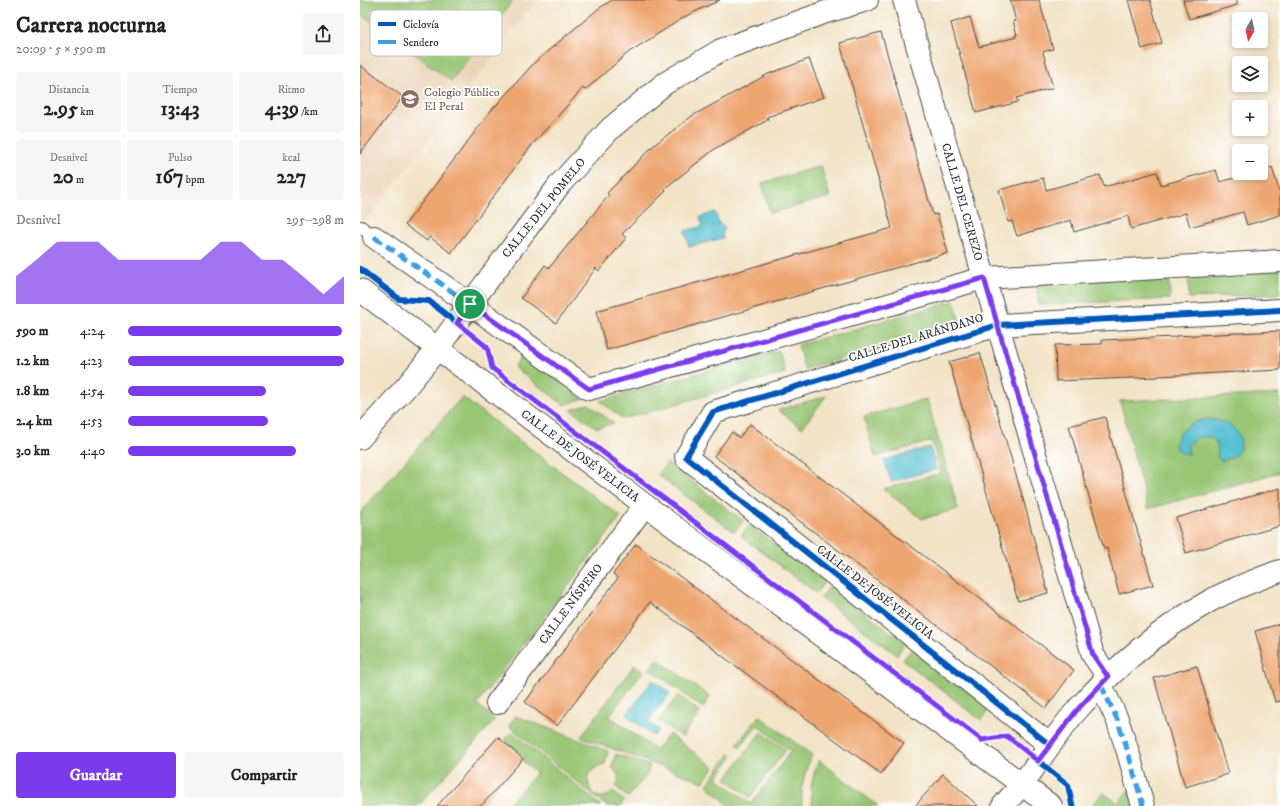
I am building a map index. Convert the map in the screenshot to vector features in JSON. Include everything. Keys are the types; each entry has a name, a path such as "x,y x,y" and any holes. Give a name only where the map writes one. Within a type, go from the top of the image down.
{"street":[{"name":"CALLE DEL POMELO","path":"360,438 438,349 560,184 611,128 664,84 721,50 826,12 867,0"},
{"name":"CALLE DEL CEREZO","path":"904,0 1093,655 1104,681"},
{"path":"368,232 589,389 984,278 1280,261"},
{"name":"CALLE DE JOSÉ VELICIA","path":"360,290 645,505 1051,806"},
{"name":"CALLE DEL ARÁNDANO","path":"686,457 714,412 998,325 1280,310"},
{"name":"CALLE DE JOSÉ VELICIA","path":"686,457 1050,745"},
{"name":"CALLE NÍSPERO","path":"497,704 645,505"},
{"path":"1003,806 1022,784 1077,710 1104,681 1139,649 1173,624 1208,602 1244,585 1280,571"},
{"path":"1104,681 1128,752 1142,806"}],"shaded area":[{"name":"Colegio Público El Peral","path":"360,0 536,0 502,44 502,10 370,10 370,56 493,56 360,229"}],"green space":[{"path":"360,0 513,0 502,14 502,10 370,10 370,20 360,13"},
{"path":"418,56 470,56 451,81"},
{"path":"821,166 830,197 770,213 762,183"},
{"path":"1280,270 1280,294 1189,298 1188,274"},
{"path":"1169,274 1170,299 1038,305 1037,281"},
{"path":"954,301 961,325 804,369 798,345"},
{"path":"779,351 785,373 623,419 600,401"},
{"path":"523,354 582,399 564,405 514,367"},
{"path":"1280,394 1280,472 1148,509 1120,401"},
{"path":"826,396 802,428 778,410"},
{"path":"462,397 621,517 477,704 495,720 418,806 360,806 360,513"},
{"path":"927,399 958,509 922,519 883,489 941,473 932,441 875,457 864,417"},
{"path":"588,404 614,423 597,428 571,410"},
{"path":"667,463 744,521 734,532 658,475"},
{"path":"749,525 825,582 816,593 741,536"},
{"path":"830,586 905,643 897,655 821,598"},
{"path":"912,649 990,708 981,720 903,660"},
{"path":"657,659 710,697 703,708 650,669"},
{"path":"634,665 643,671 609,716 656,750 669,734 714,767 703,782 581,737"},
{"path":"678,695 700,712 682,737 659,721"},
{"path":"516,716 608,751 605,764 598,766 589,774 589,786 591,791 598,796 608,796 613,792 624,801 620,806 606,806 509,726"},
{"path":"759,716 812,755 804,780 802,806 730,806 707,785 730,753 733,756 717,778 751,804 791,751 757,725 740,747 737,744"},
{"path":"512,732 601,806 507,806 536,773 524,762 524,757 505,740"},
{"path":"761,732 786,750 750,797 726,779"},
{"path":"616,754 650,766 647,774 628,797 616,787 618,777 612,767"},
{"path":"819,760 878,806 812,806 811,786"},
{"path":"1128,791 1139,806 1092,805 1103,793 1118,803"}],"water":[{"path":"715,212 719,224 725,228 722,233 723,238 689,247 685,231 703,226 700,217"},
{"path":"1207,419 1225,423 1236,431 1241,442 1238,452 1234,456 1221,461 1217,457 1218,449 1216,443 1213,439 1203,436 1192,441 1187,446 1189,454 1182,453 1177,450 1175,444 1178,435 1190,424"},
{"path":"930,447 936,469 891,482 884,460"},
{"path":"653,680 670,693 648,721 659,730 654,736 626,715"}],"building":[{"path":"612,0 720,0 688,15 629,52 585,90 583,88 531,146 451,253 430,237 427,241 405,225 489,113 535,62 598,9"},
{"path":"1010,0 1039,0 1053,49 1043,52 1053,88 1016,98 1018,102 976,113 951,23 970,17 979,47 1016,37 1015,35 1017,35 1013,21 1016,21"},
{"path":"1128,0 1150,0 1162,43 1142,49"},
{"path":"1183,0 1237,0 1237,5 1189,19"},
{"path":"881,32 933,215 937,214 948,253 607,350 596,311 892,228 840,43"},
{"path":"809,59 824,97 767,117 768,120 716,148 664,189 666,191 622,234 626,238 599,271 596,268 556,323 521,298 545,265 549,268 609,195 607,193 653,146 692,116 768,74"},
{"path":"360,65 403,97 360,154"},
{"path":"1272,167 1280,193 1280,215 1247,225 1243,212 1190,227 1186,213 1131,229 1128,216 1074,232 1071,220 1017,236 1012,221 1008,222 999,190 1043,178 1046,190 1100,175 1104,187 1157,172 1161,185 1216,170 1220,182 1232,179 1232,180 1268,180 1268,168"},
{"path":"1280,331 1280,370 1056,381 1055,345 1102,344 1102,340"},
{"path":"980,353 1024,502 1048,593 1018,601 949,362"},
{"path":"1105,417 1153,585 1119,594 1107,548 1104,549 1069,426"},
{"path":"750,424 1074,670 1046,708 714,456 732,432 739,438"},
{"path":"1280,488 1280,526 1186,553 1176,518"},
{"path":"636,544 904,743 881,774 650,602 557,726 525,702 618,578 613,574"},
{"path":"1280,624 1280,701 1275,702 1255,631"},
{"path":"1197,666 1228,774 1185,787 1154,678"},
{"path":"498,737 523,759 481,806 437,806"},
{"path":"943,774 978,806 915,806"}],"marked path":[{"path":"374,237 589,389"},
{"path":"1101,685 1117,719 1143,806"}],"cycle path":[{"path":"360,269 399,299 429,301 487,347 492,368 982,740 1007,736 1068,785 1073,806"},
{"path":"1050,745 686,457 713,412 998,325 1280,310"}],"place":[{"name":"Colegio Público El Peral","path":"410,99"}],"route":[{"path":"984,278 1093,655 1108,677 1077,710 1038,761 1007,736 982,740 492,368 487,347 457,323 470,304 589,389 984,278"}]}
